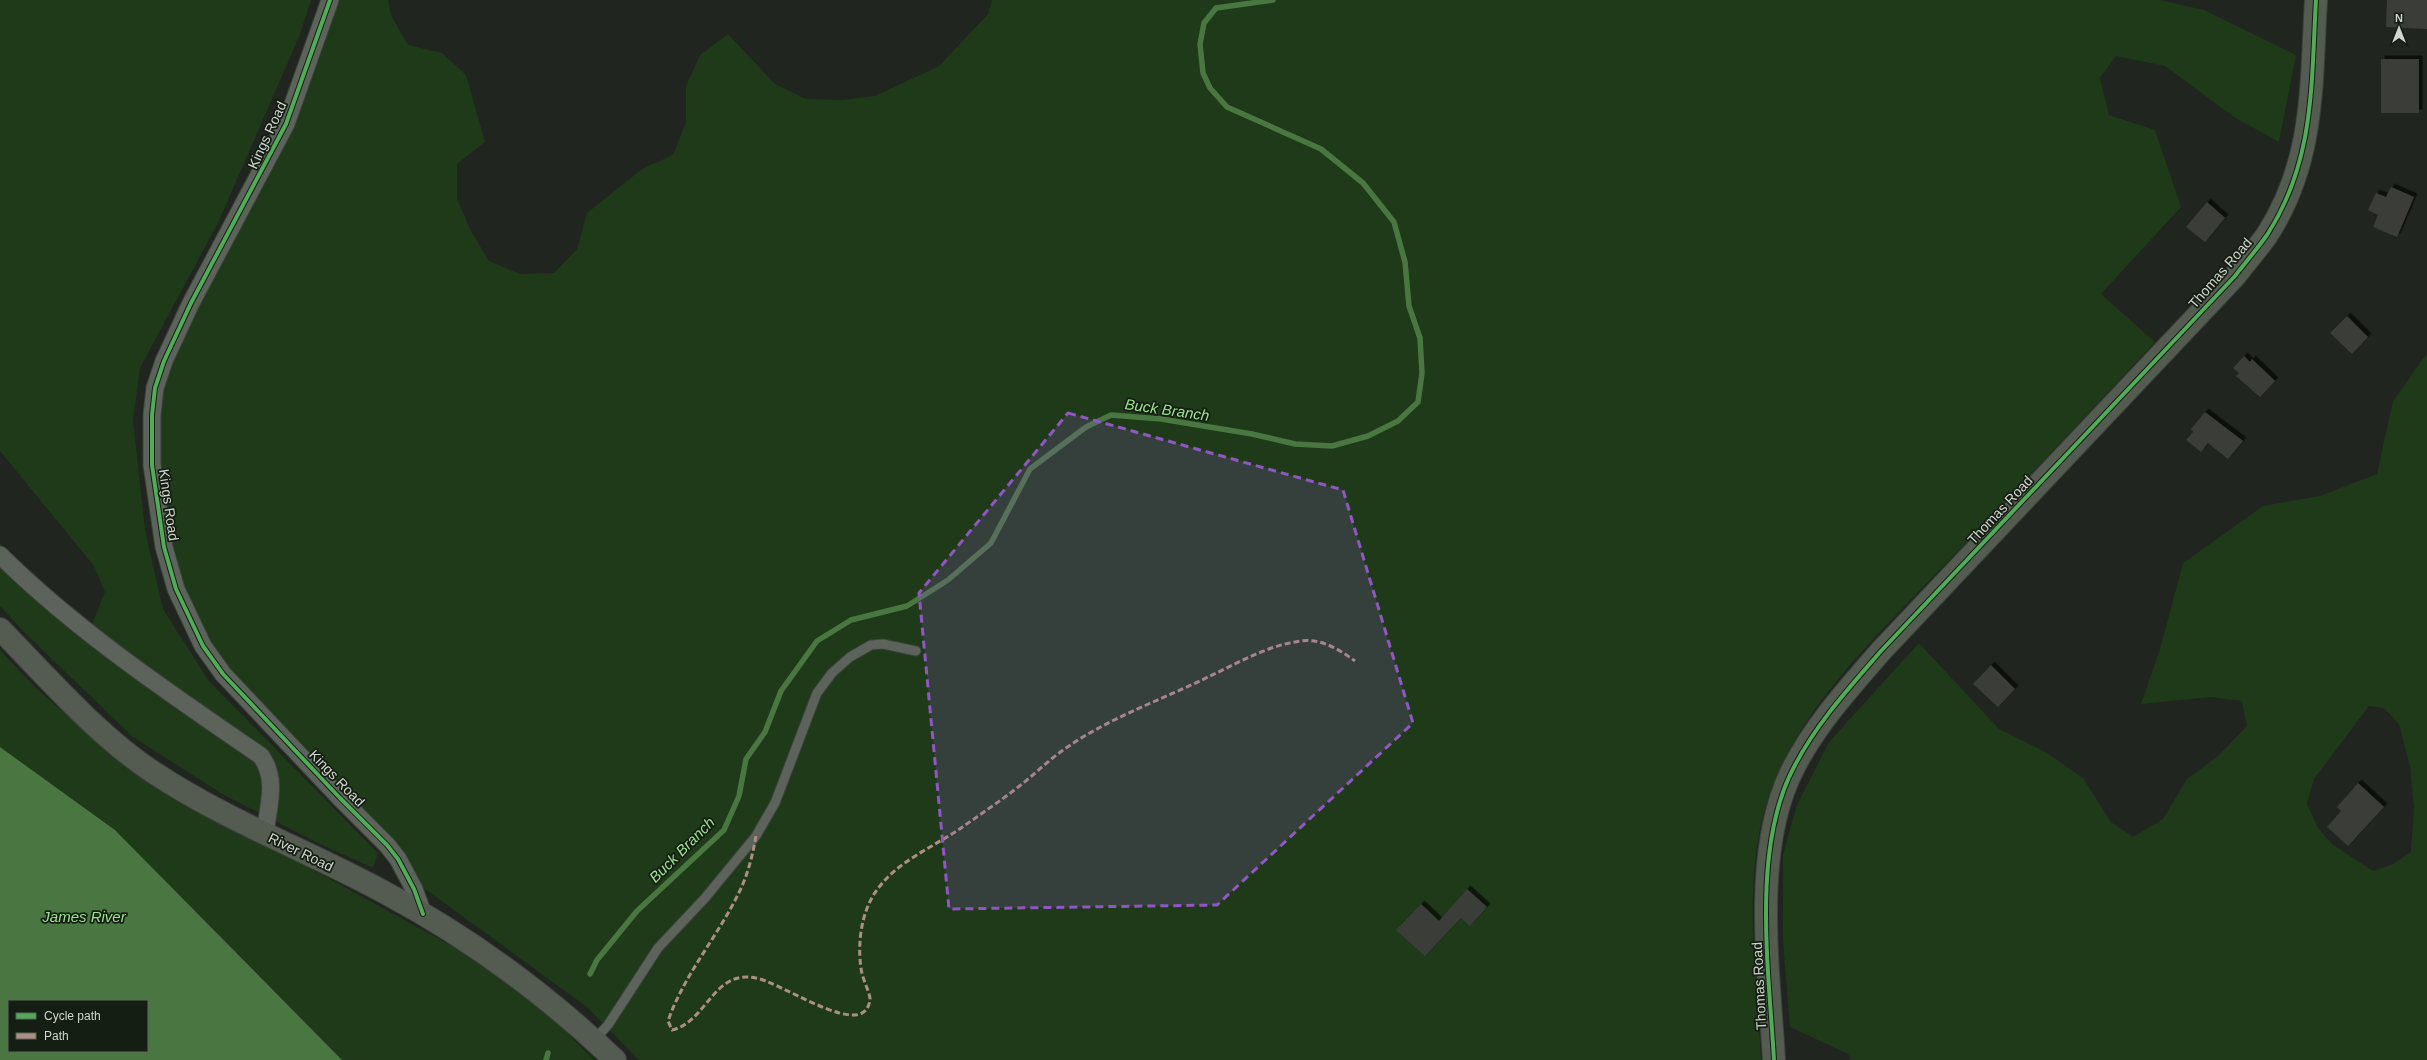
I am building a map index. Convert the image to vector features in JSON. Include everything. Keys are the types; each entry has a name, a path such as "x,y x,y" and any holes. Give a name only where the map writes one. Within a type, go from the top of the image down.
{"street":[{"name":"Kings Road","path":"330,0 286,124 191,303 164,361 155,388 152,415 152,465 157,510 170,568 181,602 203,646 223,674 340,798 387,845 398,859 423,914"},
{"name":"Thomas Road","path":"1774,1060 1766,880 1770,844 1778,808 1793,768 1826,715 1881,651 2235,276 2267,235 2291,188 2302,157 2309,125 2316,0"},
{"path":"0,555 40,595 113,651 261,756 269,767 272,780 265,834"},
{"name":"River Road","path":"0,629 116,744 187,794 382,891 423,914 495,961 539,993 615,1060"}],"lane":[{"path":"594,1040 608,1024 658,948 720,881 756,836 777,797 817,693 832,674 850,657 871,645 883,644 916,651"}],"highlighted area":[{"path":"1068,413 1343,490 1413,723 1217,905 949,909 919,593"}],"shaded area":[{"path":"0,0 311,0 299,37 218,223 140,368 133,420 145,530 163,609 209,681 378,853 373,868 324,846 224,795 133,737 29,637 0,606 0,543 10,556 92,624 105,592 94,566 0,451"},
{"path":"338,0 388,0 391,15 408,45 442,53 466,75 485,142 457,164 457,199 471,231 489,261 520,274 554,273 577,249 587,213 642,169 673,155 686,122 686,86 700,55 728,34 775,84 806,99 842,100 875,96 939,66 988,14 992,0 2160,0 2204,10 2296,55 2279,142 2234,117 2165,66 2116,56 2100,78 2109,115 2155,130 2181,207 2101,294 2155,342 1875,637 1847,668 1799,734 1780,769 1766,805 1759,836 1755,867 1753,932 1761,1060 639,1060 587,1007 421,886 405,855 394,839 346,793 230,669 210,642 184,586 172,545 161,465 160,416 164,389 171,364 199,307 294,128 324,46"},
{"path":"2427,353 2427,1060 1851,1060 1848,1054 1790,1027 1783,941 1783,855 1797,805 1829,742 1919,643 1999,729 2046,752 2083,778 2111,822 2133,837 2163,819 2187,779 2218,756 2247,726 2242,701 2211,697 2141,704 2160,649 2183,563 2263,506 2320,496 2377,474 2393,401","holes":["2369,706 2384,708 2399,724 2410,766 2414,808 2411,852 2393,864 2373,871 2332,844 2318,828 2307,804 2314,779"]},
{"path":"0,650 35,687 105,749 192,808 299,862 468,955 545,1011 594,1060 342,1060 115,830 0,747"}],"water":[{"name":"James River","path":"0,747 115,830 342,1060 0,1060"}],"building":[{"path":"2387,0 2427,0 2427,29 2386,27"},
{"path":"2381,59 2419,59 2419,113 2381,113"},
{"path":"2391,187 2414,197 2397,237 2373,227 2378,215 2368,210 2376,193 2386,197"},
{"path":"2207,202 2225,218 2205,242 2186,227"},
{"path":"2347,316 2368,337 2352,354 2330,333"},
{"path":"2244,356 2250,362 2252,359 2275,381 2260,397 2236,376 2239,373 2233,368"},
{"path":"2205,412 2243,441 2228,459 2208,443 2201,452 2186,440 2193,432 2191,429"},
{"path":"1991,665 2015,689 1998,707 1973,684"},
{"path":"2358,783 2384,807 2348,846 2327,827 2341,811 2337,807"},
{"path":"1467,889 1487,907 1470,926 1461,918 1425,956 1396,930 1421,904 1439,921"}],"waterway":[{"name":"Buck Branch","path":"590,974 597,960 637,911 724,830 739,796 746,759 765,732 781,691 817,641 851,620 907,606 948,580 991,543 1030,469 1086,427 1111,415 1161,419 1252,434 1295,444 1332,446 1368,436 1398,421 1418,402 1422,373 1420,338 1409,306 1405,262 1394,222 1363,183 1321,149 1227,107 1210,88 1203,73 1200,44 1204,23 1216,8 1273,0"},
{"name":"Buck Branch","path":"546,1060 548,1053"}],"marked path":[{"path":"756,836 747,874 742,886 724,920 693,969 675,1003 668,1021 672,1030 684,1025 694,1017 720,988 730,981 741,977 756,978 766,981 810,1002 840,1013 853,1015 862,1013 868,1007 870,998 862,972 860,958 862,925 874,894 897,868 951,835 994,805 1020,786 1059,753 1083,737 1117,718 1253,655 1289,643 1316,641 1330,646 1355,661"}],"cycle path":[{"path":"330,0 286,124 191,303 164,361 155,388 152,415 152,465 164,547 176,589 203,646 223,674 340,798 387,845 398,859 414,889 423,914"},
{"path":"1774,1060 1767,950 1767,872 1772,834 1781,799 1794,767 1812,736 1823,721 1881,651 2235,276 2267,235 2283,207 2294,179 2302,150 2308,121 2311,92 2316,0"}]}
